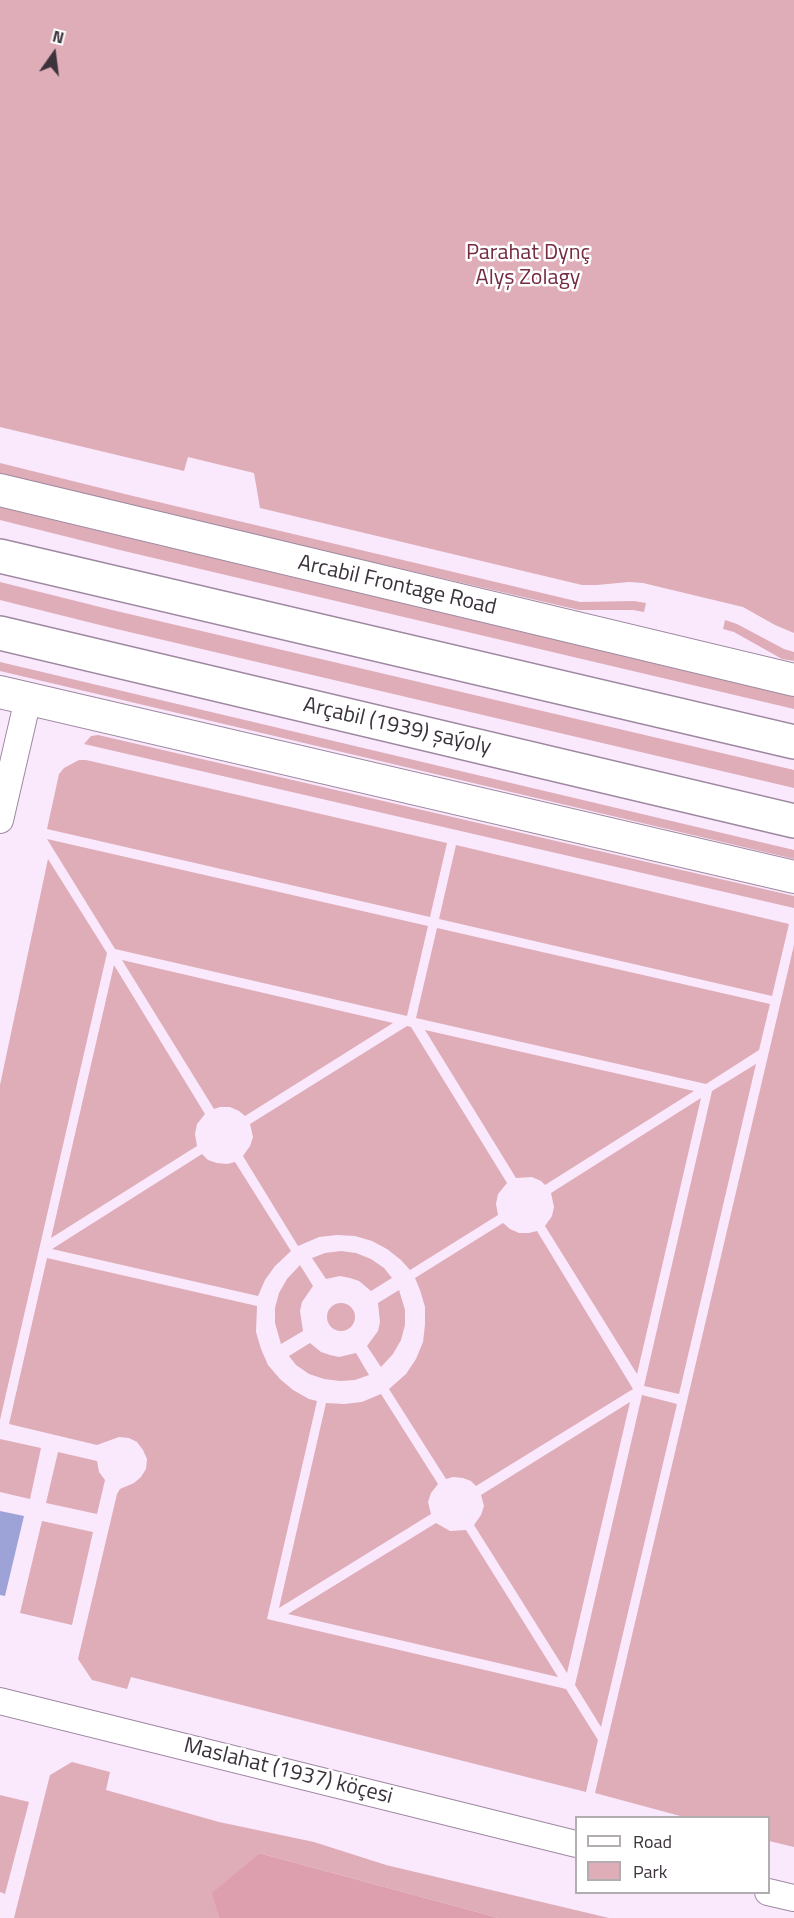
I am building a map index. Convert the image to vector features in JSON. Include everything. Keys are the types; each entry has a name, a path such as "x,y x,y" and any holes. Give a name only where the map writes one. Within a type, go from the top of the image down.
{"main road":[{"path":"0,556 794,742"},
{"name":"Arçabil (1939) şaýoly","path":"0,633 794,821"}],"street":[{"name":"Arcabil Frontage Road","path":"0,490 794,680"},
{"path":"0,820 14,696 794,877"},
{"name":"Maslahat (1937) köçesi","path":"0,1701 575,1844"},
{"path":"770,1892 794,1898"}],"green space":[{"name":"Parahat Dynç Alyş Zolagy","path":"0,0 794,0 794,633 743,607 643,583 582,585 260,508 254,473 188,457 184,471 0,427"},
{"path":"0,463 580,602 634,601 646,603 644,612 579,610 131,506 0,473"},
{"path":"0,507 794,697 794,709 0,520"},
{"path":"0,582 794,770 794,788 0,600"},
{"path":"725,620 794,652 794,661 782,659 734,632 723,629"},
{"path":"0,662 794,850 794,859 0,671"},
{"path":"98,735 794,896 794,908 84,744 91,736"},
{"path":"79,760 447,843 430,917 47,829 59,774 64,768"},
{"path":"47,839 428,926 407,1016 115,949"},
{"path":"456,845 789,924 772,996 439,919"},
{"path":"48,859 107,953 0,1420 0,1085"},
{"path":"437,928 770,1004 759,1050 706,1084 416,1018"},
{"path":"794,945 794,1847 770,1841 770,1816 680,1816 595,1793"},
{"path":"122,960 393,1023 245,1116 230,1107 214,1109"},
{"path":"114,965 205,1114 197,1124 195,1134 197,1146 51,1238"},
{"path":"407,1026 411,1027 507,1183 498,1194 496,1204 498,1215 410,1270 387,1249 355,1236 319,1237 298,1246 243,1156 253,1137 250,1124"},
{"path":"425,1030 694,1091 545,1185 532,1177 516,1178"},
{"path":"756,1064 679,1394 644,1386 712,1091"},
{"path":"701,1098 637,1374 545,1226 552,1216 554,1207 551,1193"},
{"path":"202,1154 208,1160 217,1163 235,1162 291,1251 275,1266 258,1296 52,1249"},
{"path":"503,1223 519,1233 537,1231 633,1389 476,1486 463,1478 446,1479 389,1389 406,1374 423,1342 425,1307 415,1278"},
{"path":"341,1251 356,1253 371,1259 384,1268 392,1278 371,1291 359,1281 350,1278 340,1276 326,1279 312,1258 325,1253"},
{"path":"47,1258 257,1306 256,1332 268,1365 293,1390 317,1401 267,1619 566,1689 598,1740 586,1792 131,1677 127,1689 92,1680 78,1659 117,1494 120,1489 141,1477 146,1469 147,1459 137,1442 129,1438 119,1437 97,1445 9,1424"},
{"path":"300,1265 313,1286 302,1302 300,1311 303,1331 281,1344 275,1323 275,1308 279,1293 287,1279"},
{"path":"399,1290 405,1310 405,1325 401,1340 393,1354 381,1367 367,1346 378,1331 380,1322 378,1303"},
{"path":"341,1303 351,1307 355,1317 351,1327 341,1331 331,1327 327,1317 331,1307"},
{"path":"310,1343 321,1352 339,1357 356,1353 369,1375 355,1380 340,1381 309,1374 296,1365 289,1356"},
{"path":"381,1394 438,1484 428,1502 431,1514 279,1608 326,1403 362,1402"},
{"path":"642,1395 677,1404 601,1727 575,1685"},
{"path":"630,1402 567,1673 474,1525 484,1506 481,1495"},
{"path":"0,1439 41,1448 30,1499 0,1492"},
{"path":"58,1452 97,1461 99,1472 105,1480 97,1514 46,1503"},
{"path":"42,1521 93,1532 72,1625 20,1613"},
{"path":"436,1523 450,1531 466,1530 558,1677 288,1614"},
{"path":"72,1762 110,1772 106,1790 219,1822 314,1842 386,1865 609,1918 499,1918 259,1853 213,1893 219,1918 14,1918 50,1775"},
{"path":"0,1795 29,1802 5,1894 0,1892"}],"shaded area":[{"path":"259,1853 499,1918 219,1918 212,1893"}],"water":[{"path":"0,1511 24,1516 5,1596 0,1595"}]}
